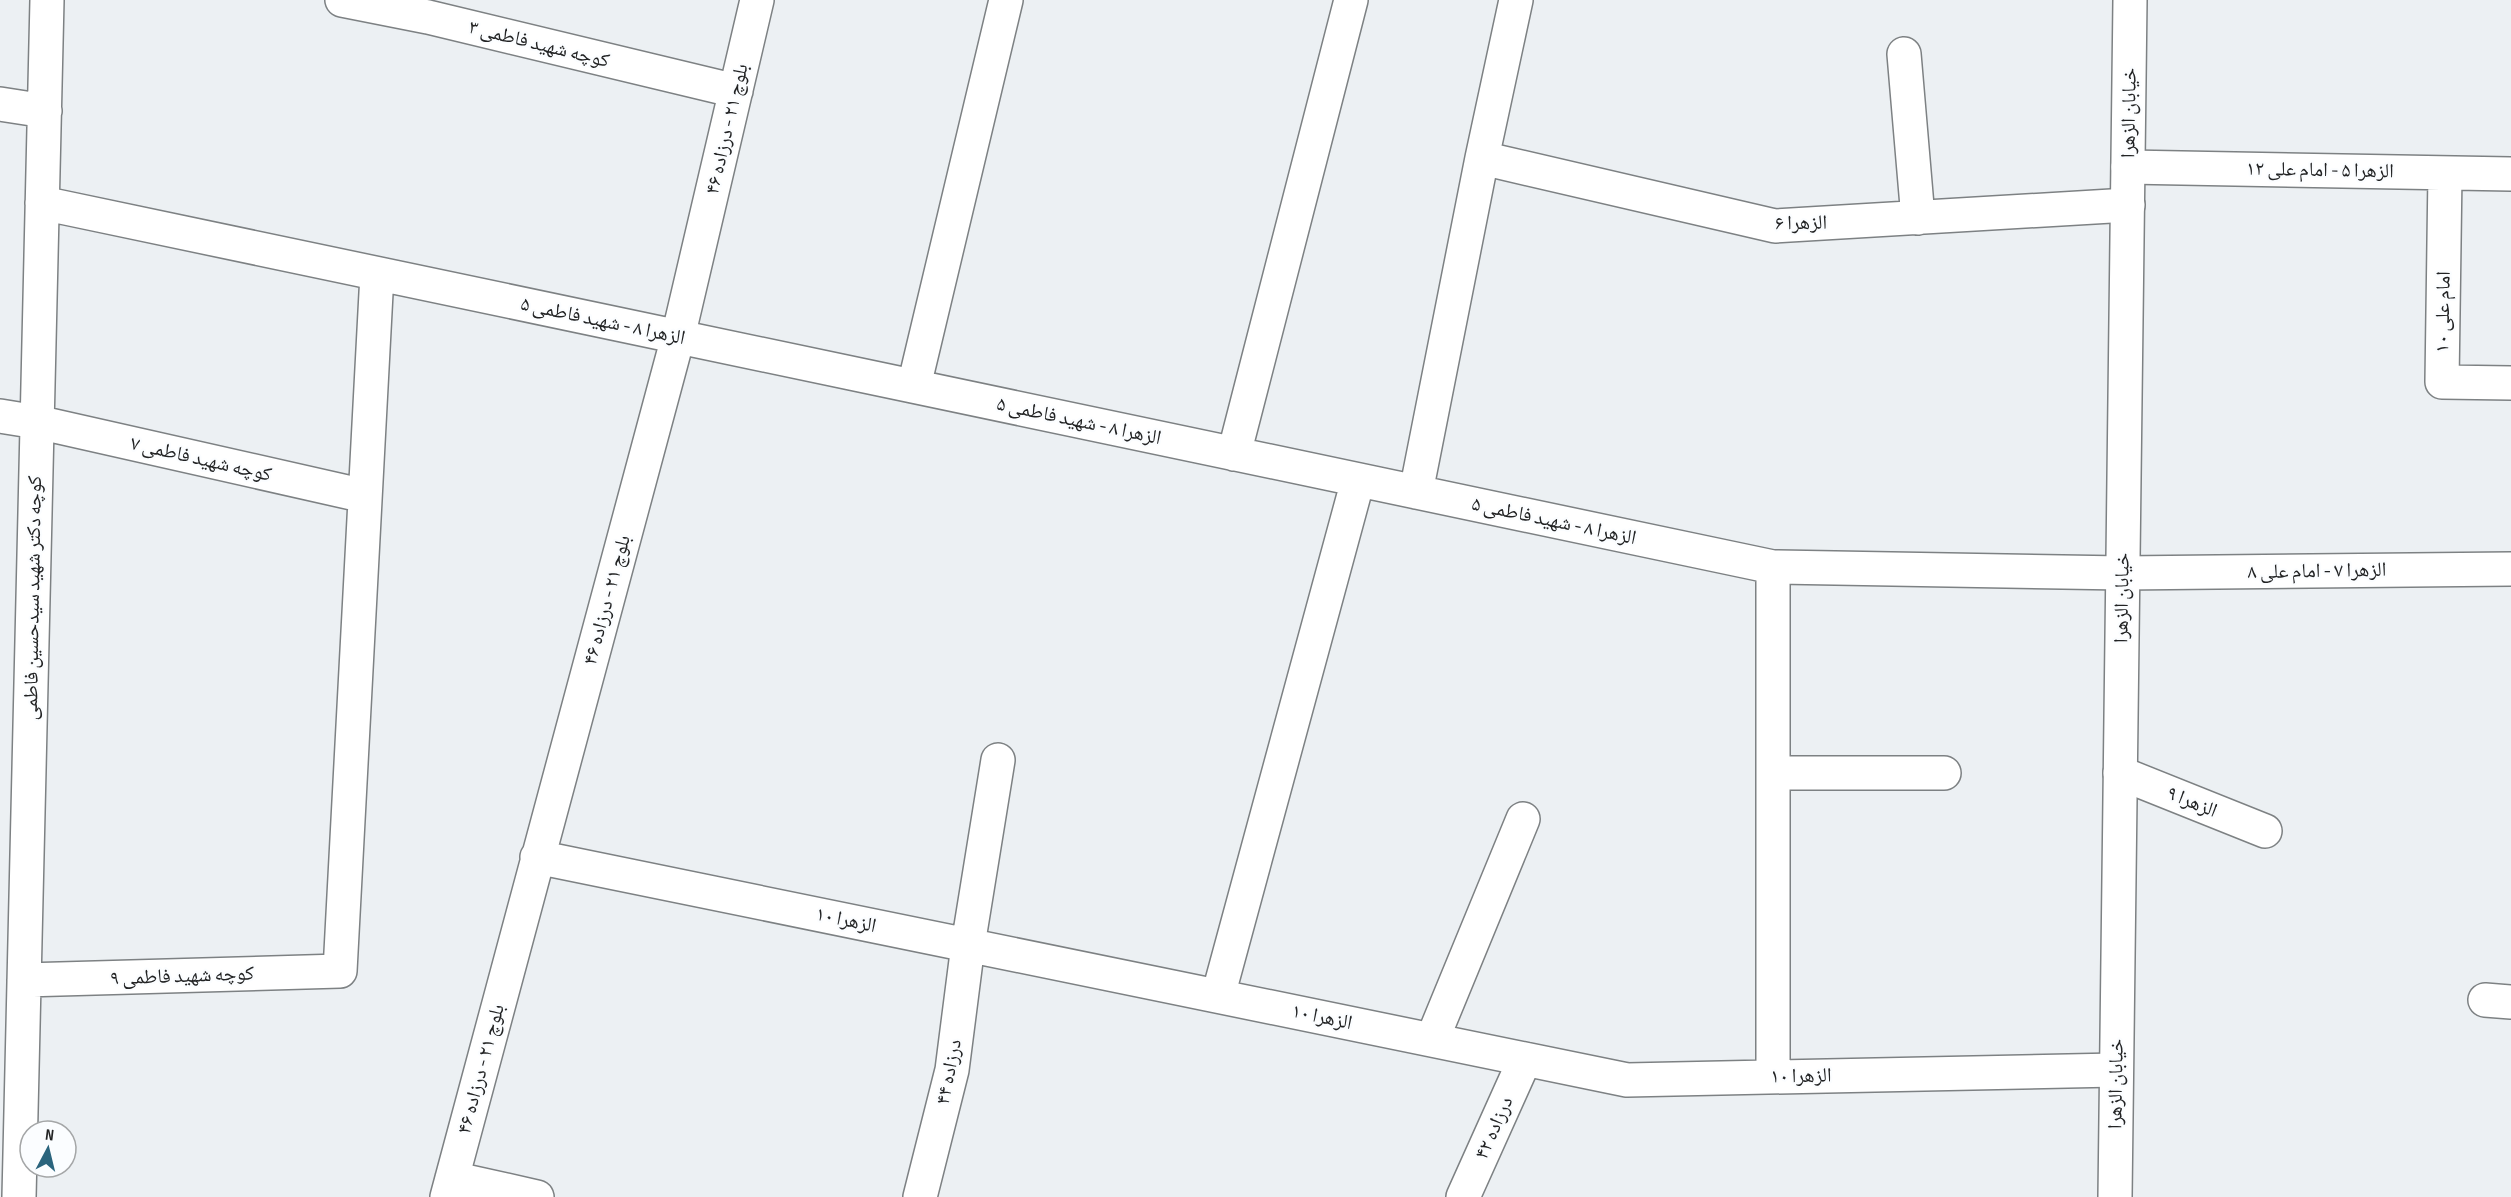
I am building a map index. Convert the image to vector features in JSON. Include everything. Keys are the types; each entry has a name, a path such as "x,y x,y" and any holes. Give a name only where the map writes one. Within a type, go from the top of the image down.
{"street":[{"name":"کوچه دکتر شهید سیدحسین فاطمی","path":"19,1197 10,1107 24,980 14,823 37,422 47,0"},
{"name":"کوچه شهید فاطمی ۳","path":"342,0 430,8 735,91"},
{"name":"بلوچ ۲۱ - درزاده ۴۶","path":"449,1188 678,337 757,0"},
{"path":"914,386 1006,0"},
{"path":"1234,454 1351,0"},
{"path":"1416,492 1482,158 1516,0"},
{"name":"خیابان الزهرا","path":"2115,1197 2130,0"},
{"path":"1904,54 1918,218"},
{"path":"0,104 45,111"},
{"name":"الزهرا ۶","path":"1482,158 1775,226 2128,205"},
{"name":"الزهرا ۵ - امام علی ۱۲","path":"2128,167 2511,174"},
{"name":"امام علی ۱۰","path":"2445,173 2442,382 2511,382"},
{"name":"الزهرا ۸ - شهید فاطمی ۵","path":"42,203 1773,567 2123,573"},
{"path":"365,496 377,274"},
{"name":"کوچه شهید فاطمی ۷","path":"0,416 37,422 365,496"},
{"path":"1218,996 1358,480"},
{"name":"کوچه شهید فاطمی ۹","path":"24,980 340,971 365,496"},
{"path":"1773,567 1773,1077"},
{"name":"الزهرا ۷ - امام علی ۸","path":"2123,573 2511,569"},
{"name":"درزاده ۴۴","path":"920,1197 952,1070 968,945 998,760"},
{"path":"1773,773 1944,773"},
{"name":"الزهرا ۹","path":"2120,774 2265,831"},
{"path":"1432,1040 1523,819"},
{"name":"الزهرا ۱۰","path":"537,857 1627,1080 2116,1070"},
{"name":"درزاده ۴۲","path":"1463,1197 1525,1059"},
{"path":"449,1188 537,1197"}]}
